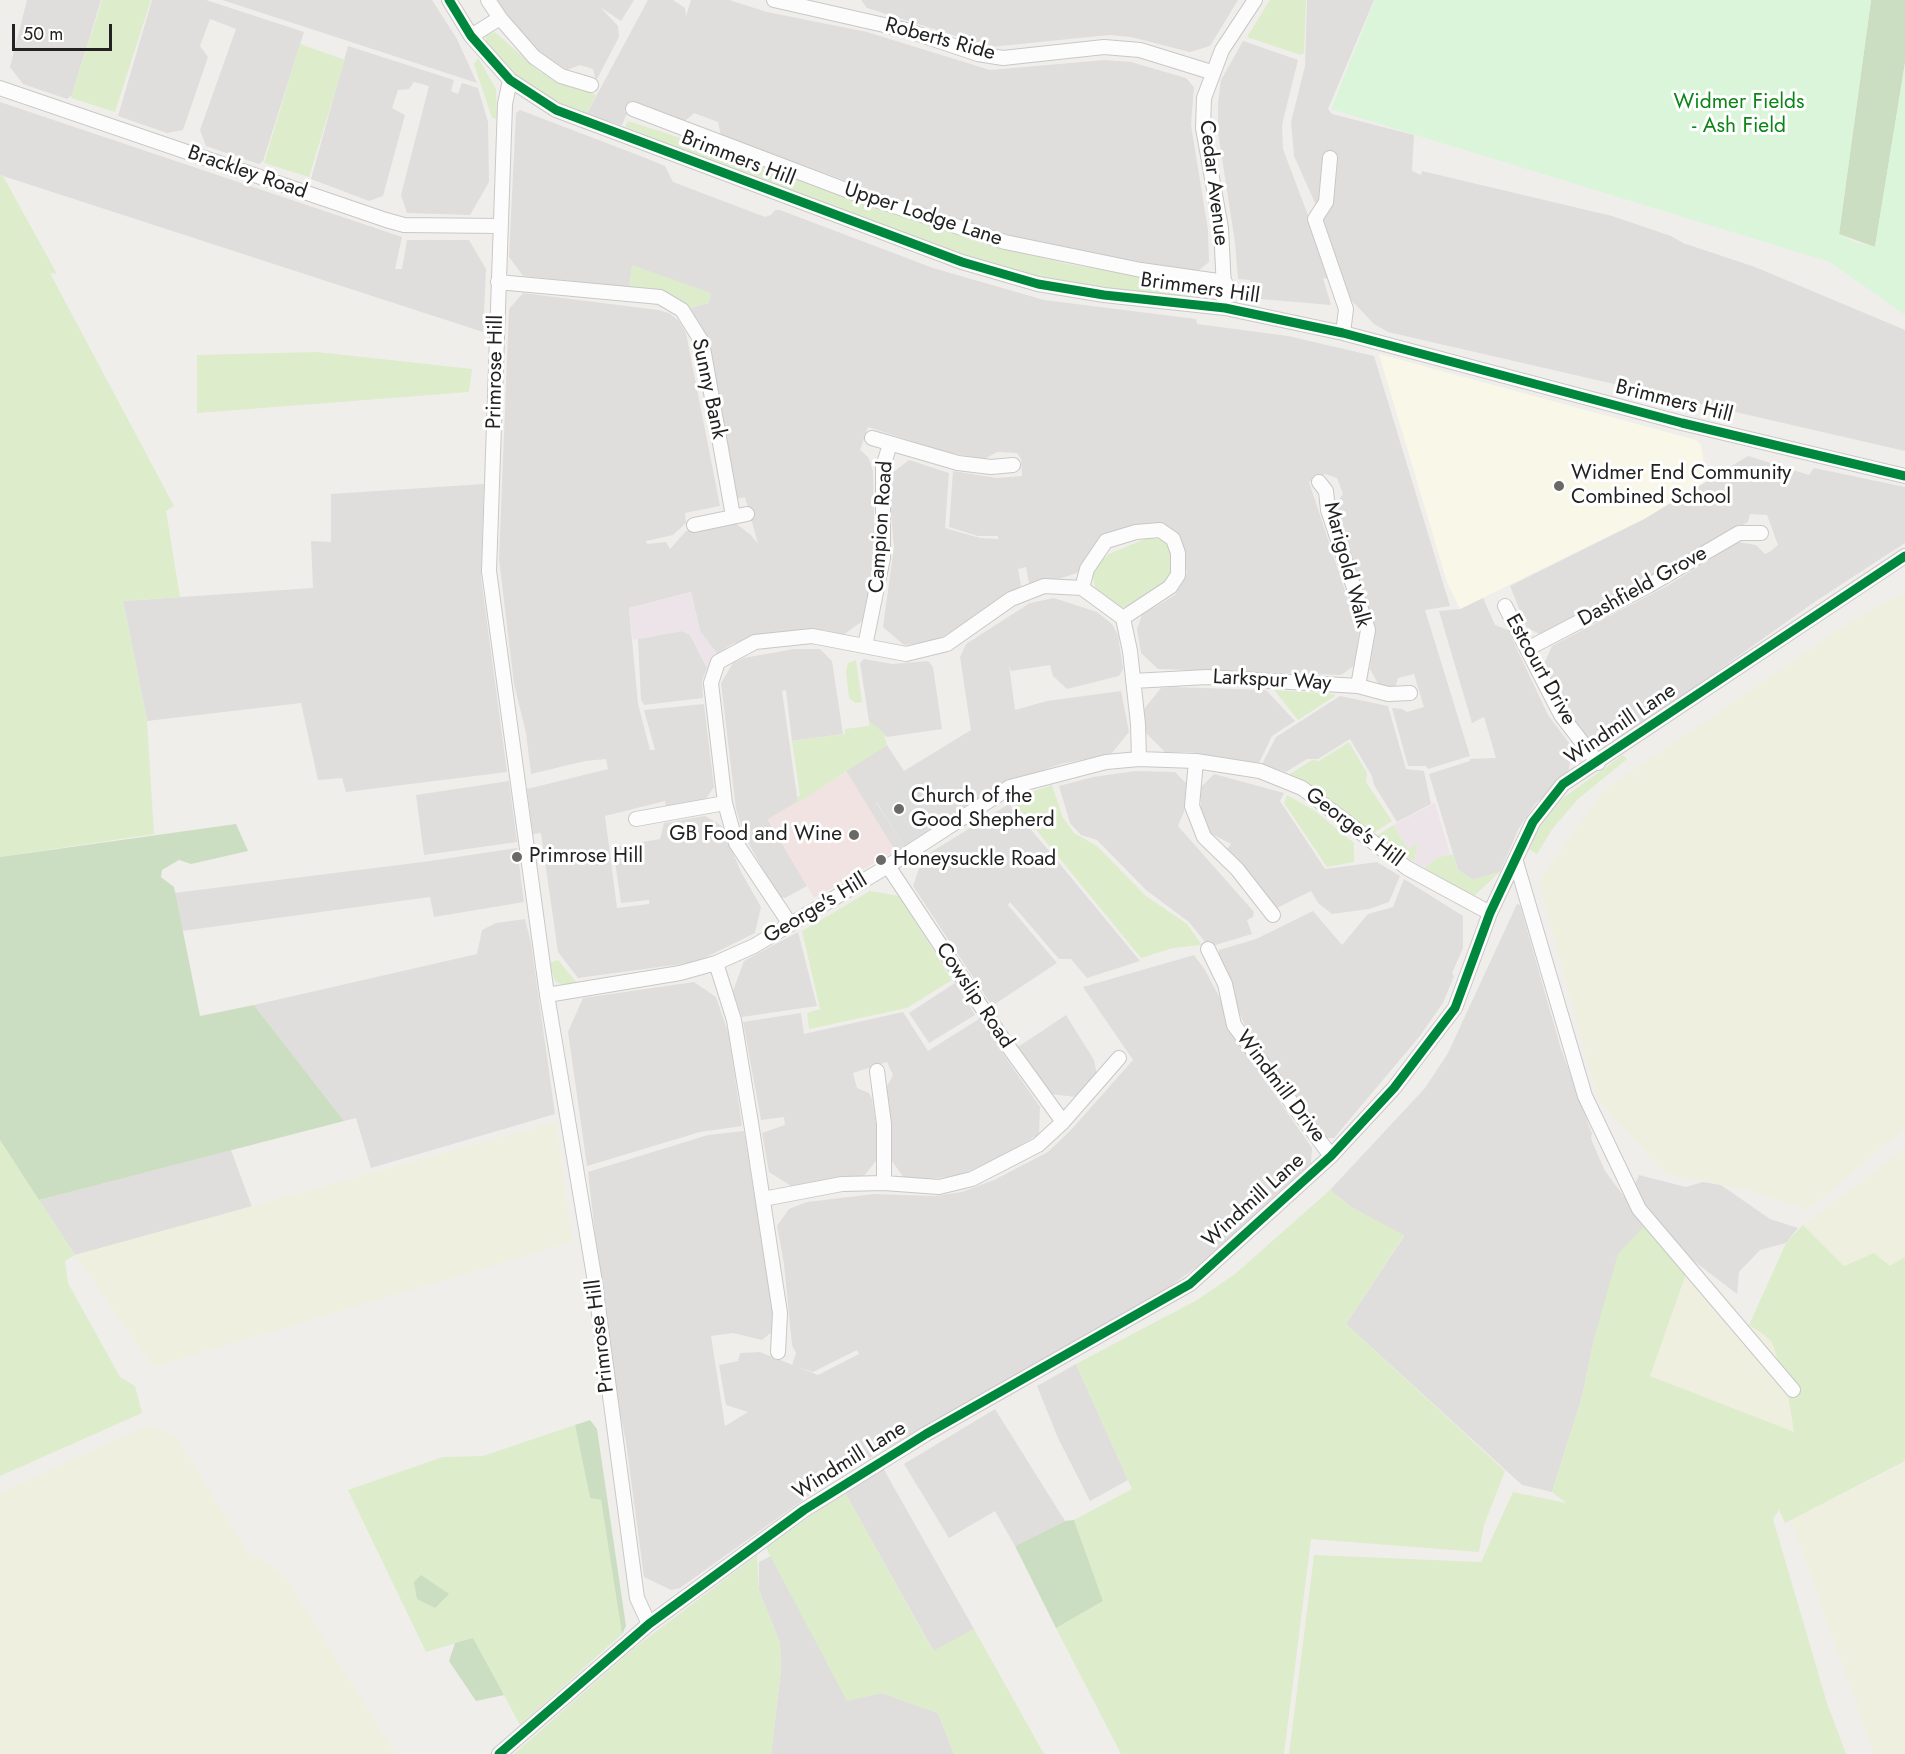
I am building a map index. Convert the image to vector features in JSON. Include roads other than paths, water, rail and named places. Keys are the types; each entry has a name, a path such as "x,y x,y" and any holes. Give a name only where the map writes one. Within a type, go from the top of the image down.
{"street":[{"name":"Brimmers Hill","path":"449,0 471,36 510,80 556,110 962,262 1038,284 1104,295 1225,308 1343,333 1682,423 1905,476"},
{"path":"488,0 500,18 534,57 561,76 591,85"},
{"name":"Roberts Ride","path":"774,0 839,7 978,54 1003,58 1104,47 1140,50 1212,72"},
{"name":"Cedar Avenue","path":"1225,308 1221,228 1203,128 1204,98 1221,50 1256,0"},
{"path":"471,36 500,18"},
{"name":"Primrose Hill","path":"510,80 505,104 489,572 547,995 594,1276 637,1598 649,1624"},
{"name":"Brackley Road","path":"0,88 404,225 500,226"},
{"name":"Upper Lodge Lane","path":"633,109 854,193 1005,242 1141,270 1225,282"},
{"path":"1330,158 1326,202 1315,219 1346,309 1343,333"},
{"name":"Sunny Bank","path":"498,282 660,297 682,310 702,342 740,515 694,525"},
{"name":"Campion Road","path":"872,438 958,464 992,467 1013,465"},
{"name":"Campion Road","path":"865,646 883,558 883,467 890,444"},
{"name":"Marigold Walk","path":"1319,482 1326,491 1328,510 1368,630 1358,686"},
{"path":"1082,588 1087,569 1106,541 1136,532 1161,530 1173,539 1178,553 1178,575 1170,587 1123,618"},
{"name":"Dashfield Grove","path":"1527,649 1648,586 1739,533 1761,533"},
{"name":"Windmill Lane","path":"499,1754 649,1624 813,1504 926,1434 1190,1284 1331,1156 1394,1088 1455,1008 1490,913 1533,822 1563,784 1598,763 1905,556"},
{"path":"790,924 736,843 725,803 711,683 718,662 755,642 812,636 906,654 946,644 1011,599 1044,586 1082,588 1123,618 1138,724 1138,759"},
{"name":"Estcourt Drive","path":"1505,606 1561,715 1598,763"},
{"name":"Larkspur Way","path":"1133,681 1207,677 1358,686 1388,694 1410,693"},
{"name":"George's Hill","path":"547,995 680,973 716,963 754,946 888,866 1011,787 1096,764 1138,759 1196,760 1260,771 1302,788 1407,868 1490,913"},
{"path":"1196,760 1192,806 1204,837 1237,869 1273,915"},
{"path":"636,819 725,803"},
{"path":"1516,862 1585,1096 1639,1209 1793,1390"},
{"name":"Cowslip Road","path":"888,866 994,1027 1063,1122"},
{"name":"Windmill Drive","path":"1208,949 1225,984 1234,1025 1331,1156"},
{"path":"716,963 734,1020 763,1199 780,1313 778,1352"},
{"path":"763,1199 842,1184 884,1183 939,1187 972,1179 1038,1145 1063,1122 1119,1058"},
{"path":"877,1071 884,1124 884,1183"}],"place":[{"name":"Widmer End Community Combined School","path":"1559,486"},
{"name":"Church of the Good Shepherd","path":"899,809"},
{"name":"GB Food and Wine","path":"854,835"},
{"name":"Primrose Hill","path":"517,857"},
{"name":"Honeysuckle Road","path":"881,860"}],"park label":[{"name":"Widmer Fields - Ash Field","path":"1739,115"}]}
